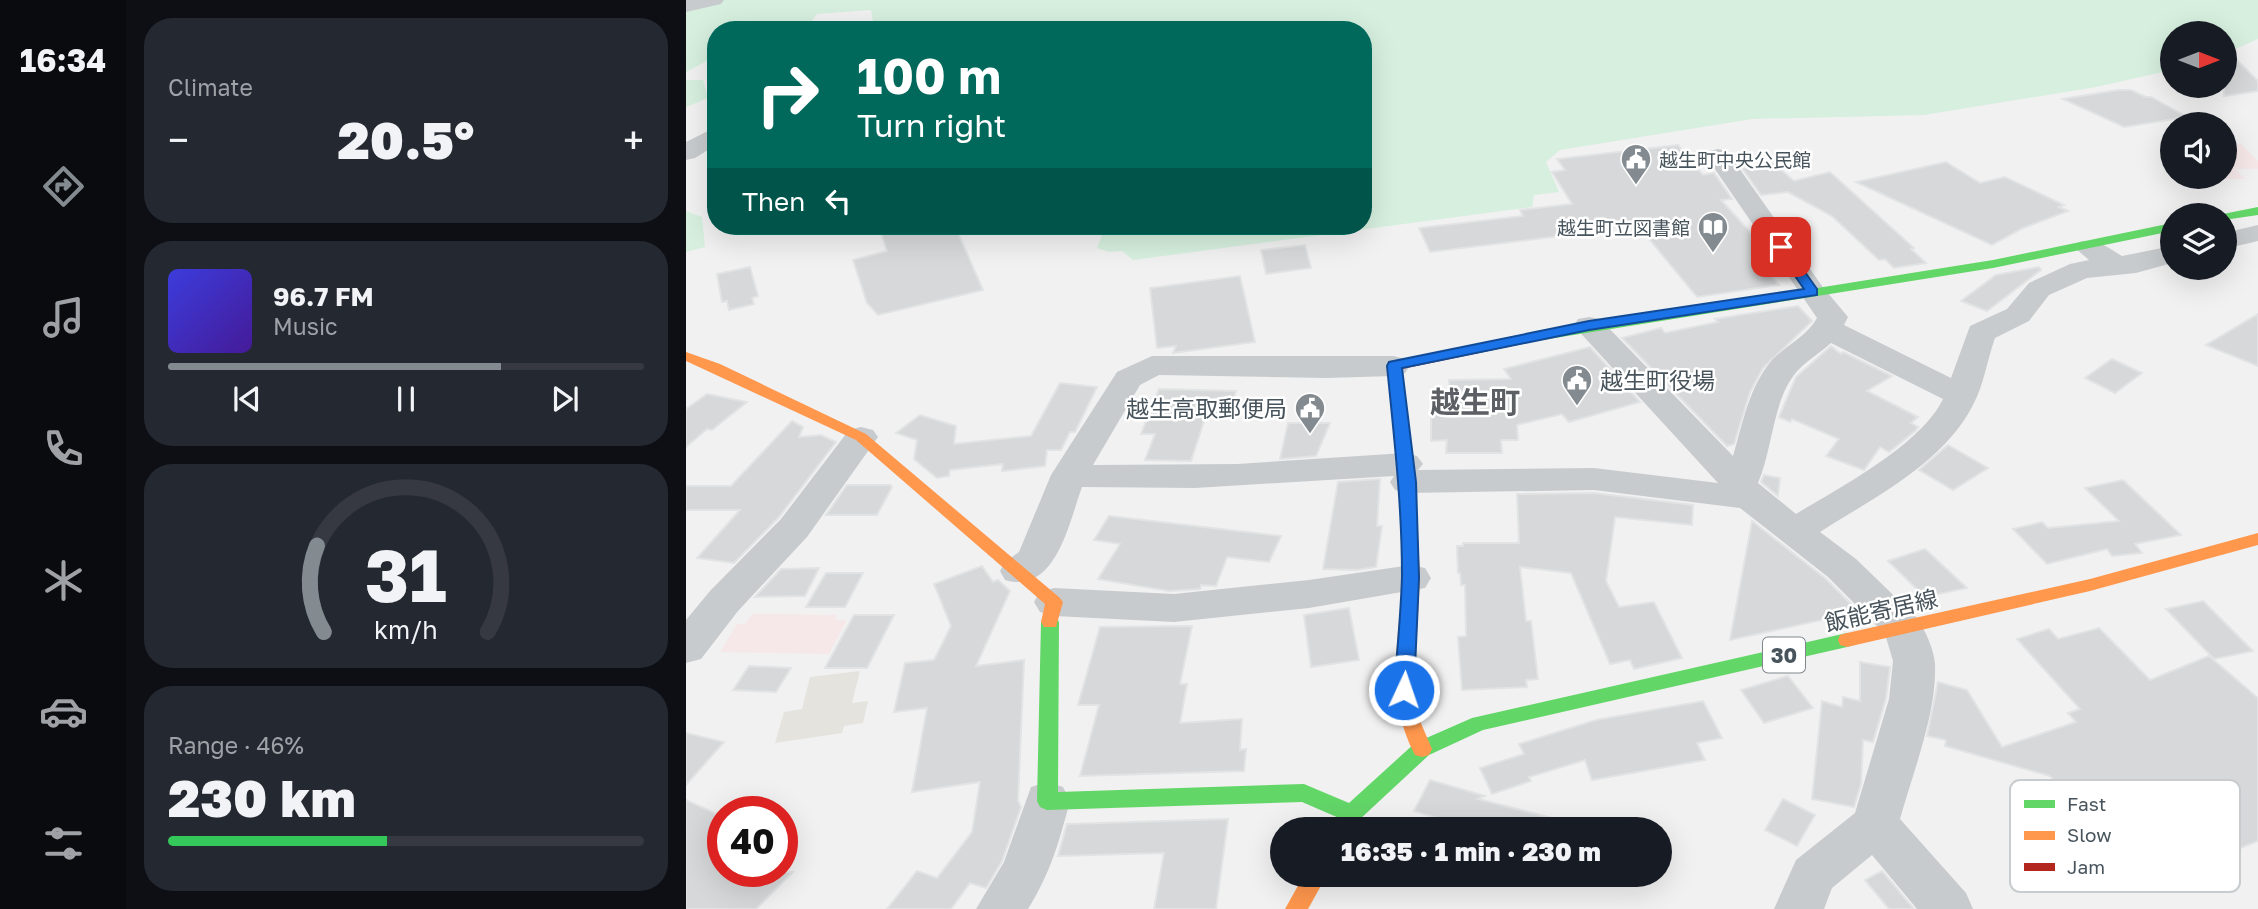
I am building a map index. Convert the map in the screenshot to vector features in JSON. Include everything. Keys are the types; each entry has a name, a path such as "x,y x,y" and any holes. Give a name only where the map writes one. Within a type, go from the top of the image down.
{"street":[{"path":"686,6 714,0"},
{"path":"686,153 707,140"},
{"path":"1718,156 1812,292 1833,317 1828,329 1777,375 1766,406 1745,491"},
{"path":"2237,214 2258,211"},
{"path":"1018,571 1035,559 1069,475 1128,379 1152,366 1394,366 1589,326 2088,248 2160,230"},
{"path":"2237,238 2258,233"},
{"path":"2088,248 2116,265"},
{"path":"1794,532 1900,463 1946,422 1957,407 1981,332 2018,315 2039,289 2080,270 2136,264 2160,257"},
{"path":"1589,326 1745,491 1842,568 1903,628 1913,661 1911,699 1875,824 1813,874 1799,909"},
{"path":"1828,329 1960,395"},
{"path":"686,356 715,367 861,437 1054,602 1174,608 1296,595 1410,578"},
{"path":"1394,366 1406,473 1410,578 1404,690 1410,720 1422,749"},
{"path":"686,648 724,601 794,528 861,437"},
{"path":"1069,475 1137,478 1304,472 1406,473 1594,479 1745,491"},
{"name":"飯能寄居線","path":"1350,817 1422,749 1479,723 2090,586 2258,539"},
{"path":"1001,909 1026,870 1047,801 1051,676 1048,634 1054,602"},
{"path":"1047,801 1304,793 1352,814"},
{"path":"1875,824 1948,909"},
{"path":"1296,909 1309,887"}],"shaded area":[{"path":"2237,144 2241,144 2258,161 2258,169 2237,169"},
{"path":"2237,171 2245,179 2237,179"},
{"path":"752,614 837,615 835,620 847,620 829,654 720,652 737,624 745,624"},
{"path":"860,671 852,703 868,701 863,723 844,726 842,733 775,743 784,712 802,709 810,677"}],"green space":[{"path":"686,0 2258,0 2258,39 2237,48 2237,21 2160,21 2160,73 2096,87 1924,115 1752,119 1560,150 1546,162 1559,192 1534,195 1532,207 1372,228 1372,21 873,21 871,10 817,14 811,21 707,21 707,61 686,72"},
{"path":"686,80 703,80 707,98 686,107"},
{"path":"686,211 702,217 705,247 686,252"},
{"path":"1102,235 1321,235 1133,260 1122,251 1109,252 1097,248"}],"building":[{"path":"2237,60 2258,81 2258,91 2237,94"},
{"path":"2131,90 2151,97 2178,112 2160,112 2160,121 2124,127 2063,99"},
{"path":"1678,145 1703,175 1714,173 1732,199 1721,200 1771,255 1785,275 1772,277 1779,285 1697,297 1636,223 1574,231 1576,234 1430,252 1419,228 1523,216 1520,210 1572,204 1552,172 1565,170 1557,159"},
{"path":"1946,162 1980,183 2005,177 2064,205 2059,207 2068,211 2023,228 1992,245 1856,182"},
{"path":"1773,163 1794,181 1830,172 1914,248 1911,249 1926,263 1894,268 1885,259 1879,260 1832,216 1788,192 1761,195 1742,168"},
{"path":"882,235 959,235 983,290 878,315 867,303 853,260 887,251"},
{"path":"1305,245 1311,268 1266,274 1261,250"},
{"path":"750,267 758,296 752,298 754,304 729,310 727,301 722,302 717,274"},
{"path":"2039,267 2041,270 1987,311 1961,301 1996,275"},
{"path":"1240,276 1255,342 1173,353 1176,346 1157,348 1150,288"},
{"path":"1798,306 1812,321 1763,368 1750,392 1734,444 1727,446 1622,338 1661,328 1665,333 1718,322 1715,319"},
{"path":"2258,314 2258,366 2206,345"},
{"path":"1831,346 1841,354 1843,352 1892,376 1867,391 1918,417 1911,423 1918,427 1915,431 1889,452 1880,447 1864,470 1826,456 1839,439 1792,419 1790,422 1779,417 1796,377"},
{"name":"越生町役場","path":"1590,347 1640,402 1569,422 1562,414 1517,425 1518,440 1501,440 1502,453 1446,453 1447,440 1431,441 1431,392 1449,392 1449,380 1511,379 1504,369"},
{"path":"2112,359 2142,373 2115,393 2085,378"},
{"path":"1060,383 1097,387 1075,432 1070,432 1061,450 1047,450 1045,466 1002,471 1003,464 950,470 949,476 937,478 914,459 917,440 896,433 920,415 956,426 954,444 1031,436"},
{"path":"1159,389 1236,391 1228,416 1206,415 1191,461 1145,460 1155,434 1141,434"},
{"path":"707,394 747,402 686,447 686,409"},
{"path":"792,421 803,427 799,437 821,435 836,442 779,517 734,563 697,558 740,510 686,510 686,486 731,486"},
{"name":"越生高取郵便局","path":"1288,423 1330,423 1316,456 1280,459"},
{"path":"1948,445 1988,468 1953,490 1919,470"},
{"path":"1764,475 1780,478 1778,496 1761,482"},
{"path":"1380,479 1377,526 1382,526 1376,567 1357,570 1323,569 1338,482"},
{"path":"2123,480 2181,535 2135,544 2142,553 2112,556 2107,549 2047,564 2013,529 2042,522 2048,528 2119,521 2085,488"},
{"path":"847,485 892,487 877,515 826,515"},
{"path":"1594,493 1693,505 1692,525 1615,517 1606,581 1619,607 1654,602 1682,658 1634,669 1630,660 1610,664 1571,573 1520,567 1526,621 1531,621 1538,679 1526,680 1527,687 1462,690 1458,637 1466,636 1465,585 1461,585 1458,573 1457,546 1463,546 1463,543 1519,543 1517,494"},
{"path":"1109,516 1281,536 1269,562 1227,557 1216,586 1201,585 1200,589 1169,591 1098,579 1120,544 1094,540"},
{"path":"1752,521 1826,579 1859,612 1730,640"},
{"path":"1925,549 1967,588 1925,597 1888,561"},
{"path":"982,566 993,582 998,580 1010,591 976,666 1024,660 1018,801 1021,807 1002,861 986,888 970,883 951,909 887,909 917,871 937,878 972,832 980,782 912,792 927,708 894,712 905,663 934,660 951,626 934,584"},
{"path":"819,568 805,596 755,597 781,569"},
{"path":"826,573 863,573 845,607 806,607"},
{"path":"2203,601 2253,651 2214,659 2166,609"},
{"path":"1349,608 1359,660 1311,667 1304,615"},
{"path":"854,615 894,615 867,668 825,668"},
{"path":"1192,626 1180,684 1187,684 1180,723 1242,719 1240,750 1246,749 1244,771 1080,776 1099,705 1078,705 1100,627"},
{"path":"2099,628 2150,680 2209,656 2258,698 2258,841 2240,848 2240,780 2053,780 2050,776 1945,746 1946,740 1927,736 1938,682 1967,690 2002,747 2076,722 2068,713 2080,709 2017,639 2049,629 2058,639"},
{"path":"1860,662 1890,667 1886,698 1873,742 1863,740 1861,784 1854,807 1812,799 1822,701 1842,707 1843,697 1860,701"},
{"path":"749,666 791,668 776,692 733,690"},
{"path":"1788,676 1813,708 1764,723 1741,690"},
{"path":"1703,701 1722,738 1697,743 1705,760 1592,780 1585,760 1529,777 1531,781 1492,794 1480,768 1524,754 1519,744 1596,720"},
{"path":"686,733 724,742 686,785"},
{"path":"1430,780 1485,796 1478,799 1548,817 1433,817 1414,811"},
{"path":"1783,799 1815,815 1797,846 1765,830"},
{"path":"686,800 707,810 707,887 778,887 756,909 686,909"},
{"path":"1228,819 1216,909 1154,909 1164,853 1058,856 1067,824"},
{"path":"1882,871 1914,909 1889,909 1865,880"}],"traffic: fast":[{"path":"2237,214 2258,211"},
{"path":"1536,337 1993,264 2160,229"},
{"path":"1050,622 1047,801 1304,793 1352,814"},
{"path":"1350,817 1422,749 1479,723 1847,640"}],"traffic: slow":[{"path":"686,356 715,367 861,437 1054,602 1050,622"},
{"path":"1407,473 1411,578 1404,690 1410,721 1422,749"},
{"path":"1847,640 2090,585 2258,539"},
{"path":"1296,909 1309,887"}],"traffic: jam":[{"path":"1407,473 1394,366 1536,337"}],"place":[{"name":"越生町中央公民館","path":"1636,186"},
{"name":"越生町立図書館","path":"1713,254"},
{"name":"越生町役場","path":"1577,407"},
{"name":"越生高取郵便局","path":"1310,435"}],"district":[{"name":"越生町","path":"1475,402"}],"route":[{"path":"1404,690 1410,578 1408,482 1394,366 1589,326 1812,292 1781,247"}]}
